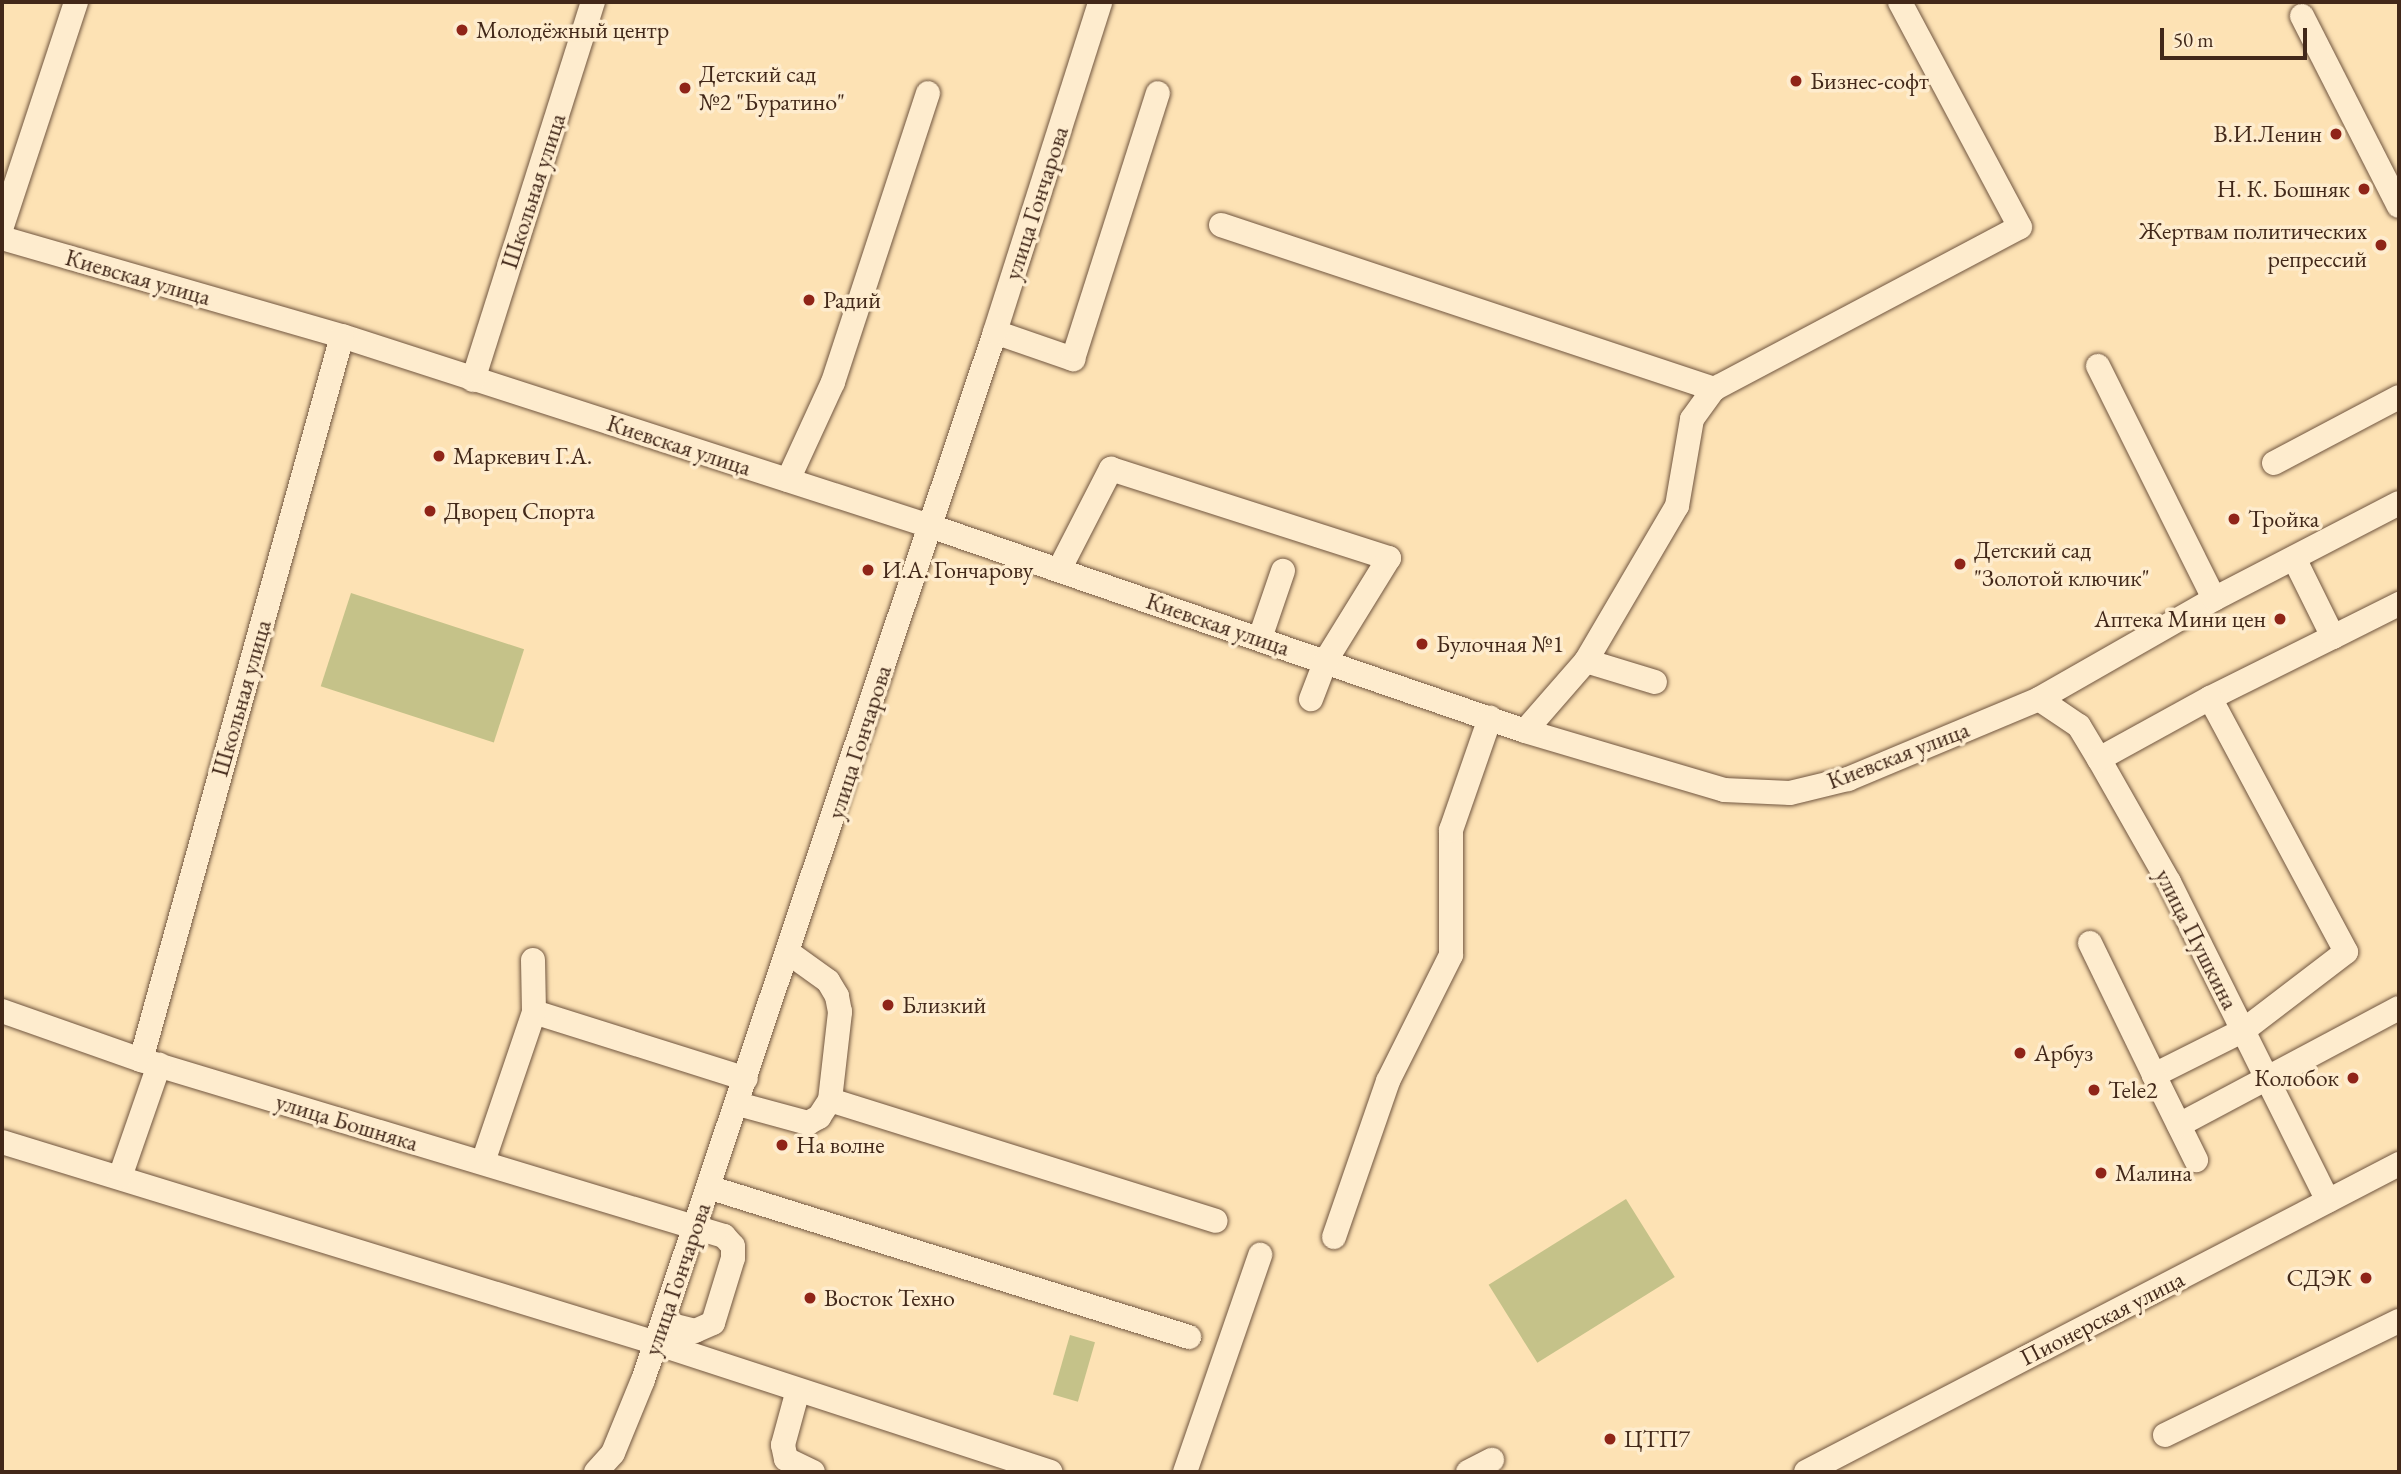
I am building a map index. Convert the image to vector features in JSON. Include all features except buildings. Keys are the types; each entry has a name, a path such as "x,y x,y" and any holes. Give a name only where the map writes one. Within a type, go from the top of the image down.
{"street":[{"path":"2,226 76,2"},
{"name":"Школьная улица","path":"472,380 593,2"},
{"name":"улица Гончарова","path":"596,1472 613,1453 659,1333 789,953 995,332 1100,2"},
{"path":"1525,731 1586,660 1677,506 1692,419 1714,390 2020,227 1900,2"},
{"path":"2302,16 2399,206"},
{"path":"788,480 833,382 928,93"},
{"path":"995,332 1073,359 1158,93"},
{"path":"1221,225 1714,390"},
{"name":"Киевская улица","path":"2,238 342,336 930,526 1326,660 1525,731 1724,790 1790,793 1848,779 2039,699 2214,599 2399,503"},
{"name":"Школьная улица","path":"120,1178 342,336"},
{"path":"2098,366 2214,599"},
{"path":"2274,463 2399,397"},
{"path":"1059,570 1111,470 1389,558 1326,660 1311,699"},
{"path":"2294,558 2333,637"},
{"path":"1260,638 1283,571"},
{"path":"2099,759 2210,698 2399,604"},
{"path":"1586,660 1655,682"},
{"path":"2154,1075 2244,1030 2346,952 2210,698"},
{"name":"улица Пушкина","path":"2039,699 2079,726 2099,759 2169,882 2328,1201"},
{"path":"1334,1237 1388,1081 1451,955 1451,830 1490,718"},
{"path":"2090,943 2196,1160"},
{"path":"737,1104 807,1123 819,1117 830,1100 840,1012 837,996 828,981 789,953"},
{"path":"483,1162 534,1012 533,960"},
{"path":"2179,1125 2266,1075 2399,1008"},
{"name":"улица Бошняка","path":"2,1011 150,1063 724,1236 733,1246 733,1258 713,1323 695,1331 659,1333"},
{"path":"534,1012 746,1079"},
{"path":"830,1100 1215,1221"},
{"path":"2,1142 659,1333 798,1390 1050,1472"},
{"name":"Пионерская улица","path":"1806,1472 2399,1164"},
{"path":"708,1187 1189,1337"},
{"path":"1185,1472 1260,1255"},
{"path":"2165,1435 2399,1321"},
{"path":"798,1390 783,1445 786,1459 813,1472"},
{"path":"1468,1472 1492,1460"}],"shaded area":[{"path":"351,593 524,649 494,742 321,686"},
{"path":"1626,1199 1675,1277 1537,1363 1489,1285"},
{"path":"1070,1335 1095,1342 1078,1402 1053,1395"}],"place":[{"name":"Молодёжный центр","path":"462,30"},
{"name":"Бизнес-софт","path":"1796,81"},
{"name":"Детский сад №2 \"Буратино\"","path":"685,88"},
{"name":"В.И.Ленин","path":"2336,134"},
{"name":"Н. К. Бошняк","path":"2364,189"},
{"name":"Жертвам политических репрессий","path":"2381,245"},
{"name":"Радий","path":"809,300"},
{"name":"Маркевич Г.А.","path":"439,456"},
{"name":"Дворец Спорта","path":"430,511"},
{"name":"Тройка","path":"2234,519"},
{"name":"Детский сад \"Золотой ключик\"","path":"1960,564"},
{"name":"И.А. Гончарову","path":"868,570"},
{"name":"Aптека Mини цен","path":"2280,619"},
{"name":"Булочная №1","path":"1422,644"},
{"name":"Близкий","path":"888,1005"},
{"name":"Арбуз","path":"2020,1053"},
{"name":"Колобок","path":"2353,1078"},
{"name":"Tele2","path":"2094,1090"},
{"name":"На волне","path":"782,1145"},
{"name":"Малина","path":"2101,1173"},
{"name":"СДЭК","path":"2366,1278"},
{"name":"Восток Техно","path":"810,1298"},
{"name":"ЦТП7","path":"1610,1439"}]}
